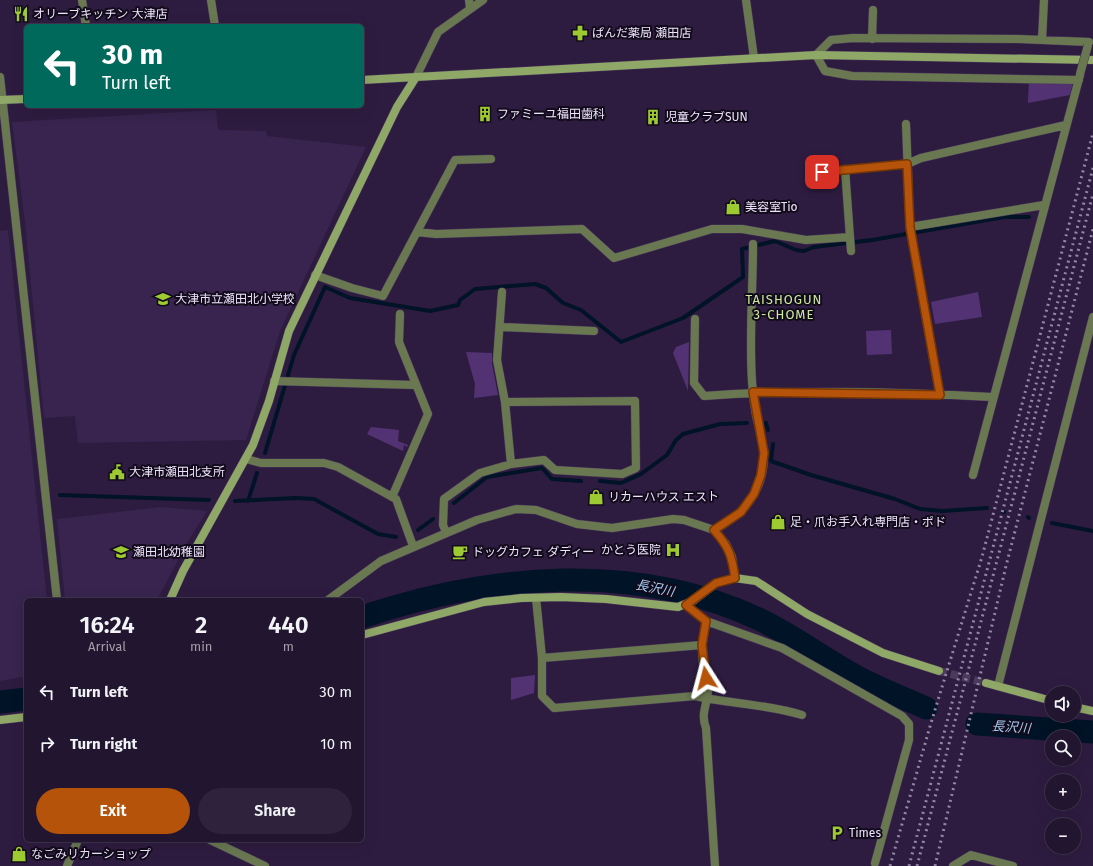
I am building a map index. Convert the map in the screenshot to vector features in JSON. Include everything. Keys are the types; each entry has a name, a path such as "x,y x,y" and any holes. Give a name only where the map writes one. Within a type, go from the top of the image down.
{"street":[{"path":"82,0 86,24"},
{"path":"211,0 215,24"},
{"path":"171,598 183,571 246,459 262,423 289,331 397,107 416,77 438,32 469,4 483,0"},
{"path":"746,0 754,58"},
{"path":"1042,40 1044,0"},
{"path":"872,39 873,10"},
{"path":"816,55 830,40 853,38 1090,42 1044,205 992,398 973,475"},
{"path":"816,55 825,71 852,76 1080,77"},
{"path":"364,80 816,55 1093,60"},
{"path":"0,77 57,598"},
{"path":"2,100 24,99"},
{"path":"906,124 910,227 940,395"},
{"path":"811,173 907,164 921,158 1066,125"},
{"path":"315,275 352,288 383,296 455,160 491,159"},
{"path":"845,169 851,251"},
{"path":"910,227 1044,205"},
{"path":"417,232 436,234 582,229 614,258 712,229 742,229 806,240 850,238"},
{"path":"714,530 741,512 754,494 761,475 764,453 753,392 753,244"},
{"path":"502,292 497,360 505,402 511,464"},
{"path":"392,497 428,414 415,385 399,342 400,314"},
{"path":"998,686 1093,318"},
{"path":"695,319 694,383 704,396 753,392 940,395 992,398"},
{"path":"500,327 594,331"},
{"path":"274,381 415,385"},
{"path":"446,532 443,525 444,499 480,473 511,464 544,460 555,470 622,474 636,468 635,402 505,402"},
{"path":"246,459 260,463 324,463 338,467 396,499 413,546"},
{"path":"331,598 381,560 484,517 516,509 536,510 577,524 612,528 673,519 684,520 714,530 726,544 732,557 735,578"},
{"path":"364,635 484,602 536,598 606,598 669,607 686,605 716,583 735,578 756,581 807,614 883,653 939,671"},
{"path":"536,598 542,658 542,696 554,708 695,696 779,708 802,715"},
{"path":"686,605 706,621 782,648 902,716 909,724 909,740 875,863"},
{"path":"706,621 702,645 703,662 708,686 708,699 702,719 706,728 715,866"},
{"path":"542,658 702,645"},
{"path":"986,683 1045,699"},
{"path":"1081,708 1093,711"},
{"path":"0,720 24,717"},
{"path":"67,866 77,842"},
{"path":"214,842 265,866"},
{"path":"953,866 971,855 1013,866"}],"shaded area":[{"path":"1029,79 1073,82 1070,95 1028,103"},
{"name":"大津市立瀬田北小学校","path":"216,110 218,130 266,131 267,136 366,147 280,331 246,440 78,443 75,416 44,418 25,222 12,122"},
{"path":"8,230 47,598 24,598 24,676 0,681 0,231"},
{"path":"978,292 982,317 935,324 931,302"},
{"path":"891,330 892,354 867,355 866,331"},
{"path":"689,342 688,391 673,353 676,347"},
{"path":"466,352 492,353 492,364 498,395 474,398 475,384"},
{"path":"371,427 399,430 398,441 408,445 407,447 404,445 403,451 367,434"},
{"name":"瀬田北幼稚園","path":"161,507 207,511 187,543 158,598 65,598 57,519"},
{"path":"535,675 534,693 511,700 511,678"}],"waterway":[{"path":"265,453 294,355 325,287 350,298 430,311 458,305 460,300 475,289 535,284 546,288 563,303 581,310 621,342 683,318 743,277 742,249 775,241 796,250 804,251 814,247 872,240 1004,217 1029,217"},
{"path":"600,481 621,483 641,474 667,455 676,440 683,434 720,424 747,423"},
{"path":"766,423 768,430"},
{"path":"773,444 771,461 811,475 895,499 920,509 942,511 987,508"},
{"path":"454,503 487,477 542,468 552,479 581,481"},
{"path":"248,501 257,473"},
{"path":"60,495 209,500"},
{"path":"235,501 296,498 314,499 378,534 396,537"},
{"path":"418,530 433,519"},
{"path":"1052,523 1093,531"},
{"name":"長沢川","path":"364,616 411,602 461,591 512,583 564,580 615,582 666,589 715,602 763,621 865,681 926,708"},
{"name":"長沢川","path":"0,702 24,699"},
{"name":"長沢川","path":"977,724 1093,732"}],"tunnel":[{"path":"939,671 986,683"}],"railway":[{"path":"890,866 931,723 982,557 1093,133"},
{"path":"909,866 1093,168"},
{"path":"917,866 1093,194"},
{"path":"935,866 1006,566 1093,229"}],"place":[{"name":"オリーブキッチン 大津店","path":"21,14"},
{"name":"ぱんだ薬局 瀬田店","path":"580,33"},
{"name":"ファミーユ福田歯科","path":"485,114"},
{"name":"児童クラブSUN","path":"653,117"},
{"name":"美容室Tio","path":"733,207"},
{"name":"大津市立瀬田北小学校","path":"163,299"},
{"name":"大津市瀬田北支所","path":"117,472"},
{"name":"リカーハウス エスト","path":"596,497"},
{"name":"足・爪お手入れ専門店・ポド","path":"778,522"},
{"name":"かとう医院","path":"673,550"},
{"name":"瀬田北幼稚園","path":"121,552"},
{"name":"ドッグカフェ ダディー","path":"460,552"},
{"name":"Times","path":"837,833"},
{"name":"なごみリカーショップ","path":"19,854"}],"district":[{"name":"TAISHOGUN 3-CHOME","path":"784,306"}],"route":[{"path":"706,678 702,645 706,621 686,605 716,583 735,578 732,557 726,544 714,530 724,525 741,512 754,494 761,475 764,453 757,422 753,392 940,395 910,227 907,164 822,172"}]}
